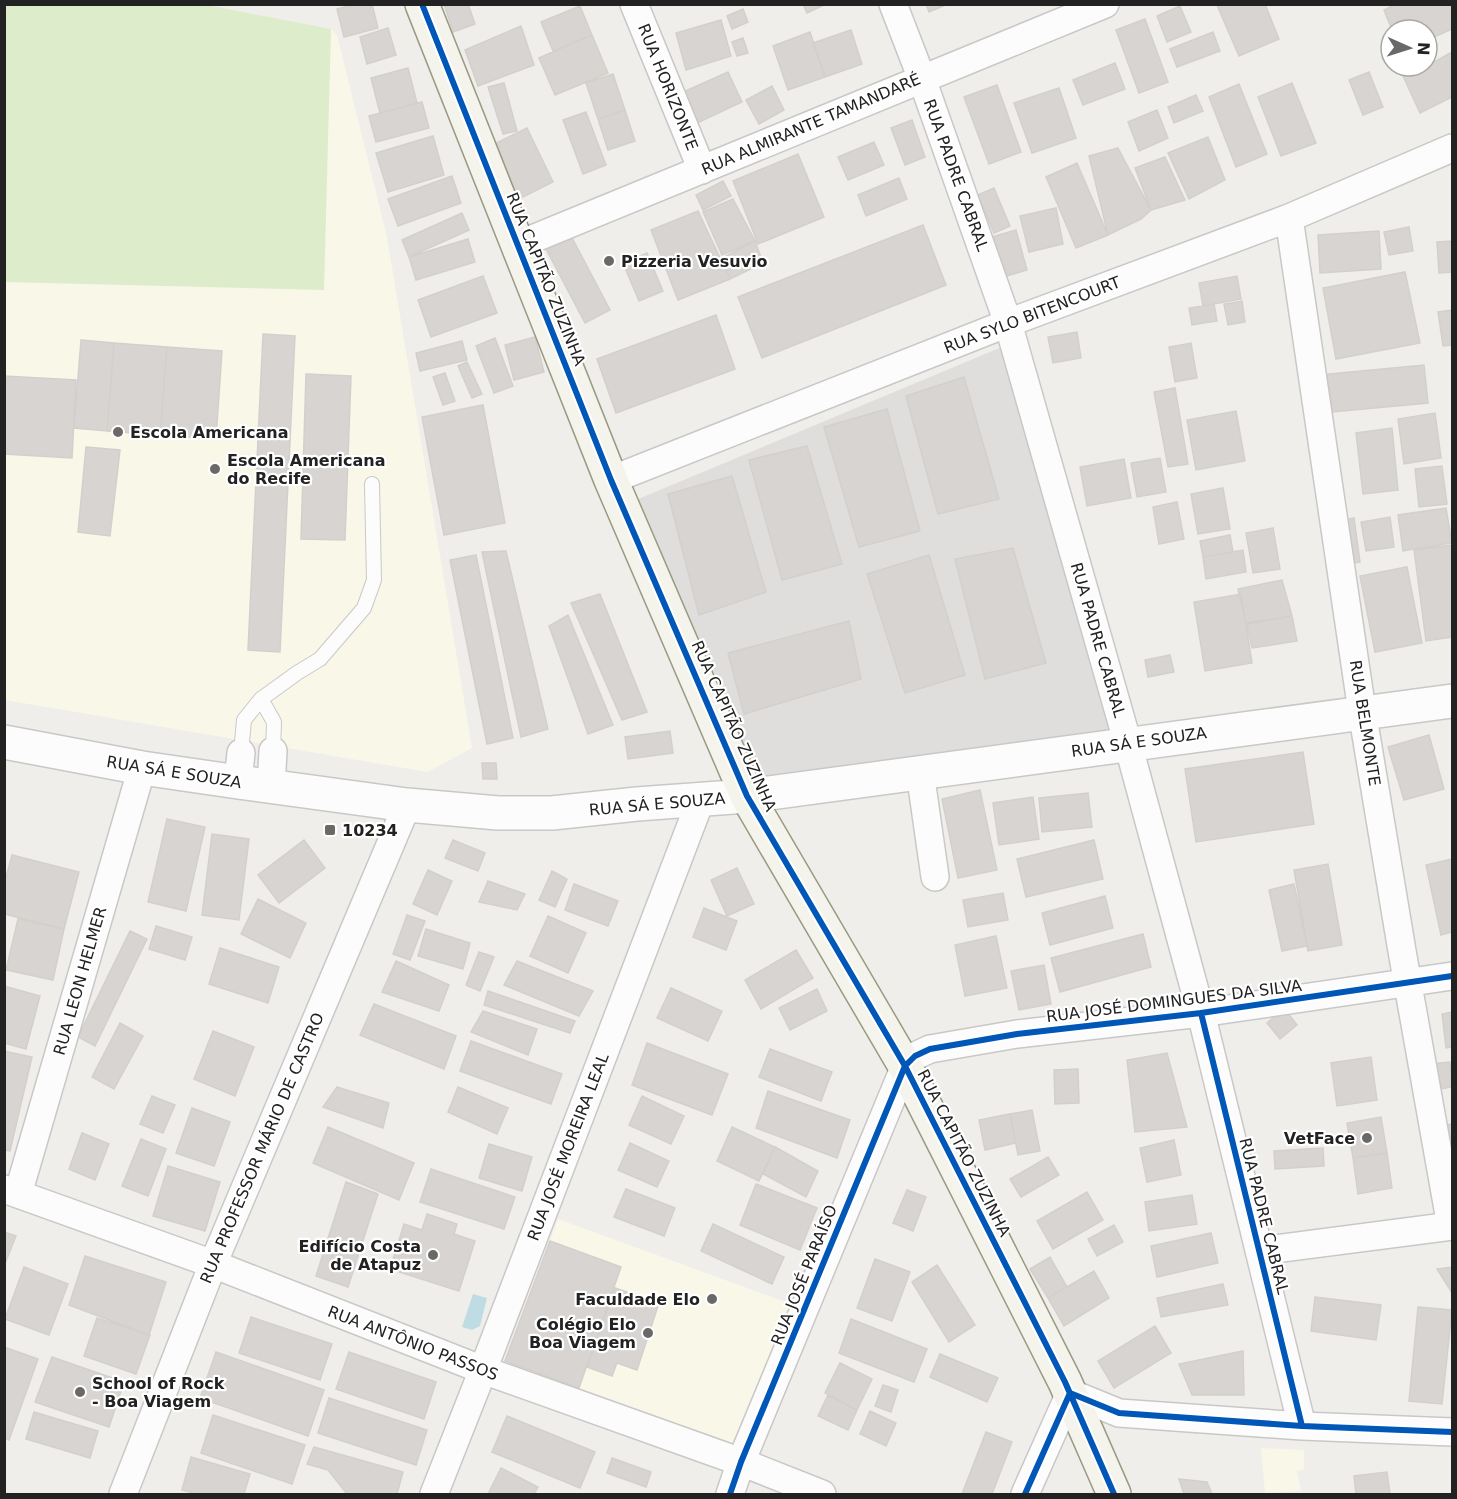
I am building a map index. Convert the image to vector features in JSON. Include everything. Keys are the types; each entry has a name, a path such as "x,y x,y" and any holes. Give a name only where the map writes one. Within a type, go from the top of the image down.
{"main road":[{"name":"RUA CAPITÃO ZUZINHA","path":"422,4 611,480 747,796 904,1066 1070,1393 1114,1494"}],"street":[{"name":"RUA HORIZONTE","path":"634,4 702,170"},
{"name":"RUA PADRE CABRAL","path":"893,4 922,79 1008,323 1128,744 1201,1013 1302,1426"},
{"name":"RUA ALMIRANTE TAMANDARÉ","path":"518,244 1105,4"},
{"name":"RUA SYLO BITENCOURT","path":"611,480 1008,323 1289,218 1452,148"},
{"name":"RUA BELMONTE","path":"1289,218 1362,711 1407,982 1452,1226"},
{"name":"RUA SÁ E SOUZA","path":"4,742 142,768 240,768 271,787 407,805 498,813 552,813 747,796 1362,711 1452,701"},
{"path":"271,787 273,751"},
{"name":"RUA LEON HELMER","path":"11,1192 142,768"},
{"path":"920,772 935,877"},
{"name":"RUA JOSÉ MOREIRA LEAL","path":"434,1494 701,799"},
{"name":"RUA PROFESSOR MÁRIO DE CASTRO","path":"123,1494 213,1264 407,805"},
{"name":"RUA JOSÉ DOMINGUES DA SILVA","path":"904,1066 915,1056 930,1048 1017,1034 1201,1013 1452,976"},
{"name":"RUA JOSÉ PARAÍSO","path":"730,1494 741,1462 904,1066"},
{"name":"RUA ANTÔNIO PASSOS","path":"11,1192 213,1264 483,1370 741,1462 822,1494"},
{"path":"1259,1251 1452,1226"},
{"path":"1026,1494 1070,1393 1119,1413 1302,1426 1452,1432"}],"lane":[{"path":"240,768 244,720 261,699 320,659 364,608 374,580 372,484"},
{"path":"261,699 274,722 273,751"}],"shaded area":[{"name":"Escola Americana do Recife","path":"4,5 207,5 331,29 337,35 387,237 472,748 428,772 5,700"},
{"path":"1009,344 1117,735 751,780 631,502"},
{"name":"Colégio Elo Boa Viagem","path":"558,1219 791,1304 732,1443 505,1361"},
{"path":"1261,1448 1304,1450 1304,1469 1297,1471 1301,1491 1265,1493"}],"green space":[{"path":"5,4 207,5 331,29 324,290 5,282"}],"water":[{"path":"473,1294 487,1298 480,1326 472,1330 462,1327"}],"building":[{"path":"356,4 372,4 378,28 344,37 337,9"},
{"path":"444,4 468,4 475,24 453,32"},
{"path":"803,4 826,4 807,13"},
{"path":"926,4 948,4 929,12"},
{"path":"1265,4 1279,39 1239,56 1217,5"},
{"path":"1396,4 1452,4 1452,29 1439,35 1439,18 1387,18 1384,10"},
{"path":"580,6 592,35 553,51 541,22"},
{"path":"1180,6 1191,32 1167,42 1157,16"},
{"path":"743,9 748,22 732,29 727,16"},
{"path":"1145,19 1168,82 1139,93 1116,30"},
{"path":"721,20 731,56 686,70 676,33"},
{"path":"521,26 534,65 478,86 465,50"},
{"path":"388,28 396,55 367,64 360,37"},
{"path":"851,30 862,64 825,77 813,43"},
{"path":"810,32 825,77 788,90 773,46"},
{"path":"1213,32 1220,51 1177,67 1170,49"},
{"path":"592,35 608,73 555,95 539,58"},
{"path":"743,38 748,53 737,56 732,42"},
{"path":"1452,52 1452,97 1420,113 1404,78 1439,78 1439,59"},
{"path":"1115,63 1125,89 1083,105 1073,80"},
{"path":"408,68 417,103 380,113 371,78"},
{"path":"728,72 742,102 693,125 679,94"},
{"path":"1369,72 1383,107 1363,115 1349,80"},
{"path":"613,74 625,110 598,119 586,83"},
{"path":"504,83 517,131 503,134 488,87"},
{"path":"1292,83 1316,143 1281,156 1258,97"},
{"path":"1239,84 1267,154 1236,167 1209,97"},
{"path":"997,85 1021,152 989,164 964,97"},
{"path":"772,86 784,110 759,124 746,100"},
{"path":"1059,88 1076,138 1032,153 1014,103"},
{"path":"1196,95 1203,111 1174,123 1168,107"},
{"path":"422,102 429,128 376,142 369,116"},
{"path":"625,110 635,141 608,150 598,119"},
{"path":"1157,110 1168,138 1139,151 1128,122"},
{"path":"586,112 606,165 583,174 563,120"},
{"path":"912,120 925,157 905,165 891,128"},
{"path":"527,128 553,182 519,199 492,145"},
{"path":"433,136 444,175 388,192 376,153"},
{"path":"1208,137 1225,180 1189,199 1168,153"},
{"path":"874,142 884,165 848,180 838,157"},
{"path":"1118,148 1151,210 1141,219 1108,235 1089,156"},
{"path":"798,154 824,217 758,244 733,181"},
{"path":"1165,157 1185,200 1151,210 1135,168"},
{"path":"1077,163 1108,235 1076,248 1046,177"},
{"path":"452,176 461,203 398,226 388,199"},
{"path":"899,178 907,199 866,216 858,195"},
{"path":"723,181 731,196 703,210 696,195"},
{"path":"994,188 1010,226 994,233 978,195"},
{"path":"733,199 755,241 722,255 703,212"},
{"path":"1056,208 1063,244 1029,252 1020,216"},
{"path":"698,211 730,279 678,300 651,230"},
{"path":"462,213 469,230 409,257 402,240"},
{"path":"923,225 946,285 762,358 738,297"},
{"path":"1409,227 1413,251 1389,255 1384,232"},
{"path":"1016,230 1027,270 1003,277 992,237"},
{"path":"1379,231 1381,269 1320,273 1318,235"},
{"path":"570,234 610,310 585,323 545,247"},
{"path":"468,239 475,262 416,280 409,257"},
{"path":"755,241 763,263 730,279 722,258"},
{"path":"1452,241 1452,272 1439,273 1437,242"},
{"path":"647,253 663,291 639,301 623,263"},
{"path":"1405,272 1420,343 1336,359 1323,288"},
{"path":"483,276 497,313 431,337 418,300"},
{"path":"1237,276 1241,299 1203,306 1199,283"},
{"path":"1242,301 1245,322 1228,325 1224,304"},
{"path":"1214,304 1217,321 1192,325 1189,308"},
{"path":"1452,310 1452,345 1443,346 1438,312"},
{"path":"716,315 735,369 616,413 597,359"},
{"path":"1077,332 1081,358 1053,363 1048,337"},
{"path":"263,334 295,336 280,652 248,650"},
{"path":"535,337 544,372 514,380 505,345"},
{"path":"495,338 513,386 494,393 476,346"},
{"path":"81,340 114,343 107,431 74,428"},
{"path":"462,341 467,360 420,371 416,353"},
{"path":"114,343 167,347 160,435 107,431"},
{"path":"1191,343 1197,378 1175,382 1169,347"},
{"path":"167,347 222,351 216,439 160,435"},
{"path":"467,362 482,394 472,398 458,366"},
{"path":"1424,365 1428,403 1322,413 1319,375"},
{"path":"445,373 455,401 443,405 433,377"},
{"path":"306,374 351,376 345,540 301,539"},
{"path":"4,376 76,380 72,458 4,454"},
{"path":"964,377 999,499 938,514 906,396"},
{"path":"1175,388 1188,464 1168,467 1154,392"},
{"path":"483,405 505,523 444,535 422,417"},
{"path":"887,409 920,531 859,547 824,427"},
{"path":"1236,411 1245,461 1196,470 1187,420"},
{"path":"1435,413 1441,458 1404,464 1398,419"},
{"path":"1392,428 1398,490 1363,494 1356,433"},
{"path":"807,446 842,564 782,580 749,460"},
{"path":"86,447 120,450 110,536 78,532"},
{"path":"1160,458 1166,492 1137,497 1131,463"},
{"path":"1124,459 1131,498 1087,506 1080,467"},
{"path":"1442,466 1447,504 1419,507 1415,469"},
{"path":"732,476 766,592 699,615 668,494"},
{"path":"1223,488 1230,529 1198,534 1191,494"},
{"path":"1177,502 1184,539 1159,544 1153,507"},
{"path":"1446,508 1452,543 1403,551 1398,515"},
{"path":"1390,517 1394,547 1366,551 1361,522"},
{"path":"1354,518 1360,562 1345,564 1339,521"},
{"path":"1273,528 1280,569 1253,573 1246,533"},
{"path":"1230,535 1233,552 1203,557 1200,541"},
{"path":"1452,545 1452,637 1426,641 1414,550"},
{"path":"1013,548 1046,663 985,679 955,559"},
{"path":"1243,550 1246,572 1206,579 1203,557"},
{"path":"506,551 548,729 521,737 482,552"},
{"path":"476,555 513,738 487,744 450,560"},
{"path":"929,555 965,675 905,693 867,574"},
{"path":"1407,567 1422,643 1375,652 1360,576"},
{"path":"1282,580 1292,616 1246,623 1238,589"},
{"path":"600,594 647,712 622,720 571,603"},
{"path":"1241,594 1252,663 1205,671 1194,602"},
{"path":"568,615 613,725 588,734 549,626"},
{"path":"1292,616 1297,641 1252,648 1247,624"},
{"path":"849,621 861,679 744,714 728,653"},
{"path":"1170,655 1174,672 1148,677 1145,660"},
{"path":"670,731 673,753 628,759 625,737"},
{"path":"1429,735 1444,789 1404,800 1388,747"},
{"path":"1303,752 1314,824 1196,842 1185,769"},
{"path":"482,763 496,763 497,779 483,779"},
{"path":"980,790 997,870 958,878 942,799"},
{"path":"1088,793 1092,827 1042,832 1039,798"},
{"path":"1033,797 1039,839 999,845 993,803"},
{"path":"167,819 205,827 186,911 148,902"},
{"path":"212,834 249,839 239,920 202,915"},
{"path":"304,840 325,868 279,903 258,875"},
{"path":"453,840 485,853 478,871 445,858"},
{"path":"1094,840 1103,879 1026,897 1017,859"},
{"path":"12,855 79,872 64,929 4,914 4,885"},
{"path":"1452,859 1452,932 1441,935 1426,865"},
{"path":"1328,864 1342,945 1308,951 1294,870"},
{"path":"737,868 754,904 727,916 711,880"},
{"path":"428,870 452,881 437,915 413,904"},
{"path":"552,871 567,879 555,907 539,900"},
{"path":"488,881 525,894 517,910 479,902"},
{"path":"574,884 618,901 608,926 565,910"},
{"path":"1294,884 1307,946 1282,951 1269,890"},
{"path":"1003,893 1008,920 968,927 963,900"},
{"path":"1105,896 1113,928 1050,945 1042,913"},
{"path":"258,899 306,923 290,958 241,934"},
{"path":"704,908 737,921 726,950 693,937"},
{"path":"407,915 425,921 410,960 393,954"},
{"path":"548,916 586,933 568,973 530,956"},
{"path":"18,919 64,929 53,980 6,970"},
{"path":"156,926 192,937 185,960 149,949"},
{"path":"426,929 470,943 463,969 418,956"},
{"path":"130,931 147,939 95,1046 78,1037"},
{"path":"1143,934 1151,967 1060,992 1051,958"},
{"path":"996,936 1007,988 965,996 955,945"},
{"path":"220,948 279,967 268,1003 209,984"},
{"path":"796,950 813,978 761,1009 745,980"},
{"path":"479,952 494,957 480,991 466,985"},
{"path":"396,961 449,985 439,1011 382,992"},
{"path":"517,961 593,991 579,1016 504,985"},
{"path":"1044,965 1051,1004 1019,1010 1011,971"},
{"path":"4,986 40,996 26,1049 4,1043"},
{"path":"671,988 722,1011 708,1041 657,1018"},
{"path":"817,989 827,1011 790,1030 779,1008"},
{"path":"488,991 575,1021 570,1033 484,1005"},
{"path":"374,1004 456,1036 444,1069 360,1035"},
{"path":"1284,1008 1297,1025 1280,1039 1267,1023"},
{"path":"483,1011 537,1029 528,1055 471,1032"},
{"path":"1452,1012 1452,1047 1446,1048 1442,1014"},
{"path":"120,1023 143,1036 114,1089 92,1077"},
{"path":"213,1031 254,1047 235,1096 194,1079"},
{"path":"471,1041 562,1074 551,1104 460,1071"},
{"path":"647,1043 728,1074 712,1115 632,1085"},
{"path":"770,1049 832,1072 821,1101 759,1077"},
{"path":"4,1051 32,1057 10,1151 4,1150"},
{"path":"1167,1053 1187,1127 1135,1132 1127,1060"},
{"path":"1371,1057 1377,1100 1337,1106 1331,1063"},
{"path":"1450,1062 1452,1087 1435,1090 1431,1064"},
{"path":"1078,1069 1079,1103 1055,1104 1054,1070"},
{"path":"337,1087 389,1103 383,1128 323,1107"},
{"path":"458,1087 508,1108 497,1134 448,1112"},
{"path":"768,1091 850,1120 837,1158 756,1128"},
{"path":"152,1096 175,1105 163,1133 140,1124"},
{"path":"642,1096 684,1116 671,1144 629,1125"},
{"path":"192,1108 230,1122 214,1166 176,1153"},
{"path":"1032,1110 1040,1151 1018,1155 1010,1114"},
{"path":"1010,1114 1016,1143 985,1150 979,1120"},
{"name":"VetFace","path":"1381,1117 1387,1153 1353,1158 1347,1123"},
{"path":"1452,1124 1452,1148 1444,1150 1440,1126"},
{"path":"328,1127 414,1163 399,1200 313,1163"},
{"path":"732,1127 775,1147 759,1181 717,1161"},
{"path":"82,1133 109,1144 95,1180 69,1169"},
{"path":"141,1139 166,1149 148,1196 122,1186"},
{"path":"1174,1140 1181,1175 1147,1182 1140,1148"},
{"path":"630,1143 669,1161 657,1187 618,1170"},
{"path":"489,1144 532,1157 522,1191 479,1178"},
{"path":"775,1147 818,1171 806,1197 763,1174"},
{"path":"1323,1148 1324,1166 1275,1169 1274,1151"},
{"path":"1387,1153 1392,1188 1358,1194 1353,1158"},
{"path":"1048,1157 1059,1175 1021,1197 1010,1179"},
{"path":"168,1166 220,1182 205,1231 153,1216"},
{"path":"431,1169 515,1197 504,1229 420,1202"},
{"path":"346,1182 378,1194 348,1287 316,1276"},
{"path":"756,1184 817,1208 800,1250 740,1225"},
{"path":"626,1189 675,1208 664,1236 614,1217"},
{"path":"907,1190 926,1197 913,1231 893,1223"},
{"path":"1087,1192 1103,1220 1053,1249 1037,1221"},
{"path":"1192,1195 1197,1224 1149,1231 1145,1202"},
{"name":"Edifício Costa de Atapuz","path":"427,1214 457,1224 454,1234 475,1241 459,1291 390,1269 404,1224 422,1230"},
{"path":"713,1224 784,1257 772,1284 701,1251"},
{"path":"1114,1225 1123,1242 1097,1256 1088,1239"},
{"path":"4,1232 16,1236 4,1266"},
{"path":"1211,1233 1218,1263 1157,1277 1151,1246"},
{"path":"550,1241 621,1267 579,1388 505,1361"},
{"path":"85,1256 166,1282 149,1335 69,1305"},
{"path":"1050,1257 1067,1287 1048,1298 1030,1269"},
{"path":"875,1259 910,1272 892,1321 857,1308"},
{"path":"937,1265 975,1325 949,1342 912,1282"},
{"path":"24,1267 68,1284 49,1335 5,1319"},
{"path":"1452,1267 1452,1293 1437,1269"},
{"path":"1094,1271 1109,1298 1064,1326 1048,1298"},
{"path":"1223,1284 1228,1305 1161,1317 1157,1298"},
{"path":"615,1288 659,1303 637,1370 617,1363 612,1376 587,1367"},
{"path":"1315,1297 1381,1305 1376,1340 1311,1331"},
{"path":"1418,1307 1452,1310 1442,1404 1409,1401"},
{"path":"251,1317 332,1344 320,1380 239,1353"},
{"path":"97,1318 150,1335 136,1374 84,1356"},
{"path":"851,1319 927,1349 914,1382 839,1353"},
{"path":"1155,1326 1171,1353 1114,1388 1098,1361"},
{"path":"4,1347 38,1359 9,1440 4,1438"},
{"path":"1243,1351 1244,1395 1192,1395 1179,1364"},
{"path":"216,1352 324,1390 308,1436 200,1398"},
{"path":"349,1352 436,1382 424,1419 336,1389"},
{"path":"940,1354 998,1378 987,1402 930,1377"},
{"name":"School of Rock - Boa Viagem","path":"52,1357 124,1382 109,1427 35,1402"},
{"path":"840,1363 872,1379 857,1410 825,1393"},
{"path":"883,1385 898,1390 891,1412 875,1406"},
{"path":"828,1395 857,1410 848,1430 818,1416"},
{"path":"329,1398 427,1430 416,1465 318,1433"},
{"path":"870,1411 896,1423 886,1446 860,1434"},
{"path":"34,1412 98,1431 90,1458 26,1439"},
{"path":"213,1415 305,1445 292,1484 201,1453"},
{"path":"507,1416 595,1452 580,1488 492,1452"},
{"path":"986,1432 1012,1442 992,1494 962,1494"},
{"path":"314,1447 403,1472 397,1494 347,1494 328,1470 307,1464"},
{"path":"191,1457 250,1474 244,1494 197,1494 182,1490"},
{"path":"612,1458 651,1472 646,1487 607,1473"},
{"path":"501,1468 538,1487 534,1494 488,1494"},
{"path":"1387,1472 1390,1494 1356,1494 1354,1476"},
{"path":"1179,1479 1207,1482 1212,1494 1184,1494"}],"cycle path":[{"path":"422,4 611,480 747,796 905,1066 1065,1382 1114,1494"},
{"path":"730,1494 741,1462 905,1066 915,1056 930,1049 1017,1034 1201,1013 1452,976"},
{"path":"1201,1013 1302,1426"},
{"path":"1025,1494 1070,1393 1119,1413 1302,1426 1452,1432"}],"place":[{"name":"Pizzeria Vesuvio","path":"609,261"},
{"name":"Escola Americana","path":"118,432"},
{"name":"Escola Americana do Recife","path":"215,469"},
{"name":"10234","path":"330,830"},
{"name":"VetFace","path":"1367,1138"},
{"name":"Edifício Costa de Atapuz","path":"433,1255"},
{"name":"Faculdade Elo","path":"712,1299"},
{"name":"Colégio Elo Boa Viagem","path":"648,1333"},
{"name":"School of Rock - Boa Viagem","path":"80,1392"}]}
